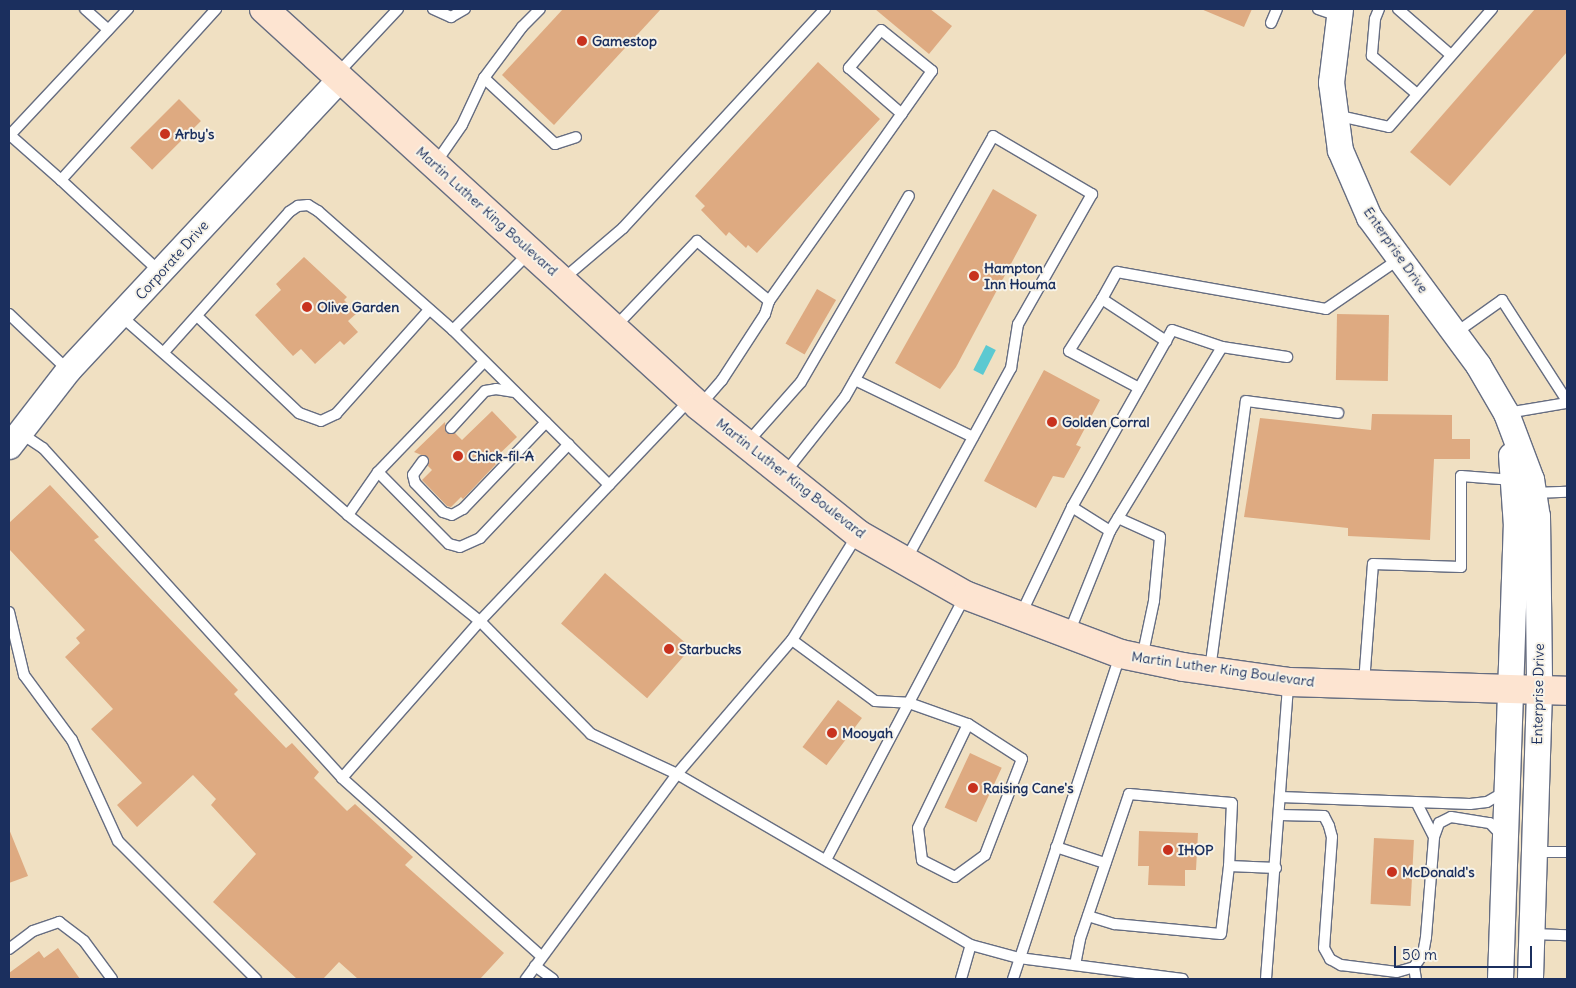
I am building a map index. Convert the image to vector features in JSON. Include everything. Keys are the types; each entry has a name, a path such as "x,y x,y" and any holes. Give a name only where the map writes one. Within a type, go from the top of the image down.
{"main road":[{"name":"Martin Luther King Boulevard","path":"264,9 531,251 614,329 746,445 858,534 965,595 1131,656 1210,670 1288,682 1510,691 1567,691"}],"street":[{"name":"Enterprise Drive","path":"1332,11 1331,82 1340,150 1366,208 1454,334 1506,413 1524,487 1537,516 1539,691 1530,979"},
{"name":"Corporate Drive","path":"14,439 68,370 121,316 338,76"},
{"name":"Enterprise Drive","path":"1500,979 1510,691 1524,487"}],"lane":[{"path":"85,9 108,30"},
{"path":"128,9 10,135 160,272"},
{"path":"61,180 216,9"},
{"path":"338,76 398,9"},
{"path":"433,9 452,17 465,9"},
{"path":"435,164 462,124 484,78 522,27 540,9"},
{"path":"562,280 624,228 825,9"},
{"path":"1271,24 1276,9"},
{"path":"1379,9 1372,56 1417,94"},
{"path":"1398,9 1451,55"},
{"path":"1335,115 1389,126 1492,9"},
{"path":"342,778 480,621 609,485 727,371 765,314 769,301 902,114 932,71 881,30 849,68 902,114"},
{"path":"484,78 555,144 576,137"},
{"path":"783,475 855,380 993,136 1092,194 1018,324 1011,368 906,561"},
{"path":"746,445 801,382 909,196"},
{"path":"164,352 289,212 302,205 318,210 453,330 609,485"},
{"path":"614,329 697,242 769,301"},
{"path":"453,330 531,251"},
{"path":"1139,388 1069,351 1117,272 1326,309 1400,258"},
{"path":"1102,299 1166,340"},
{"path":"1454,334 1502,300 1567,402 1506,413"},
{"path":"197,316 299,413 321,421 336,414 429,310"},
{"path":"9,314 68,370"},
{"path":"121,316 348,515 480,621 591,734 677,774 827,858 971,945 1020,958 1183,979"},
{"path":"1020,616 1072,507 1172,330 1222,347 1287,357"},
{"path":"1068,634 1110,530 1222,347"},
{"path":"348,515 378,472 484,362"},
{"path":"855,380 973,437"},
{"path":"451,428 485,391 496,389 516,392"},
{"path":"1210,670 1246,402 1338,413"},
{"path":"423,460 413,475 415,482 443,512 452,515 463,510 546,422"},
{"path":"14,439 43,448 342,778 542,957"},
{"path":"378,472 449,544 460,547 480,538 569,444"},
{"path":"1364,686 1373,564 1461,567 1461,476 1567,492"},
{"path":"1072,507 1110,530"},
{"path":"1013,979 1056,847 1154,601 1160,537 1118,518"},
{"path":"526,979 677,774 792,640 858,534"},
{"path":"827,858 965,595"},
{"path":"9,612 24,675 72,740 118,841 256,979"},
{"path":"792,640 875,701 909,703 968,724 1022,759 985,855 955,877 922,860 918,828 968,724"},
{"path":"1266,979 1276,868 1288,682"},
{"path":"1280,798 1417,804 1479,803 1507,790"},
{"path":"1075,965 1088,916 1129,794 1232,803 1229,866 1220,934 1115,924 1088,916"},
{"path":"1417,804 1434,837"},
{"path":"1279,815 1324,816 1329,826 1332,837 1324,948 1330,959 1341,965 1397,972 1414,967 1423,954 1434,837 1439,824 1451,818 1490,823 1505,839"},
{"path":"1056,847 1106,863"},
{"path":"1534,852 1567,852"},
{"path":"1229,866 1276,868"},
{"path":"9,949 33,931 58,922 84,941 112,979"},
{"path":"1531,934 1567,935"},
{"path":"961,979 971,945"},
{"path":"535,966 553,979"},
{"path":"1414,967 1416,979"}],"water":[{"path":"986,345 996,350 983,375 973,370"}],"building":[{"name":"Gamestop","path":"563,9 661,9 554,125 502,75"},
{"path":"875,9 930,9 952,26 929,54"},
{"path":"1201,9 1252,9 1244,27"},
{"path":"1535,9 1567,9 1567,52 1450,186 1410,152"},
{"path":"818,62 880,119 757,253 748,245 746,248 729,232 726,236 701,210 705,206 695,196"},
{"name":"Arby's","path":"179,99 201,121 152,170 130,148"},
{"name":"Hampton Inn Houma","path":"993,189 1037,215 956,367 940,389 895,363"},
{"name":"Olive Garden","path":"304,257 347,297 344,300 357,313 348,321 358,332 344,345 340,341 315,364 301,349 293,356 255,315 281,290 276,284"},
{"path":"817,289 836,300 805,355 786,344"},
{"path":"1337,314 1389,315 1388,381 1336,380"},
{"name":"Golden Corral","path":"1044,370 1100,400 1076,445 1081,447 1064,478 1053,476 1036,508 984,481"},
{"name":"Chick-fil-A","path":"492,411 517,437 493,460 496,464 463,499 461,497 451,507 447,506 422,480 432,470 428,466 429,458 414,452 445,422 446,433 455,433 462,440"},
{"path":"1372,414 1452,415 1452,439 1470,439 1470,459 1434,459 1430,540 1348,536 1348,528 1244,517 1260,418 1371,430"},
{"path":"50,485 99,537 94,540 238,690 234,694 286,748 292,743 319,772 314,778 347,811 355,804 413,857 405,865 504,953 480,979 358,979 339,962 323,979 297,979 213,902 256,854 211,805 216,799 193,775 137,827 117,805 142,783 91,729 113,709 65,657 80,643 76,638 85,630 9,549 9,523"},
{"path":"605,573 691,648 647,698 561,624"},
{"name":"Mooyah","path":"838,700 862,718 826,765 802,747"},
{"name":"Raising Cane's","path":"970,753 1002,768 976,822 945,807"},
{"path":"9,829 28,876 9,883"},
{"name":"IHOP","path":"1139,831 1198,833 1196,870 1185,870 1185,886 1148,885 1149,866 1138,866"},
{"name":"McDonald's","path":"1374,838 1414,840 1410,906 1371,904"},
{"path":"58,948 80,979 9,979 9,973 39,951 44,958"}],"place":[{"name":"Gamestop","path":"582,41"},
{"name":"Arby's","path":"165,134"},
{"name":"Hampton Inn Houma","path":"974,276"},
{"name":"Olive Garden","path":"307,307"},
{"name":"Golden Corral","path":"1052,422"},
{"name":"Chick-fil-A","path":"458,456"},
{"name":"Starbucks","path":"669,649"},
{"name":"Mooyah","path":"832,733"},
{"name":"Raising Cane's","path":"973,788"},
{"name":"IHOP","path":"1168,850"},
{"name":"McDonald's","path":"1392,872"}]}
